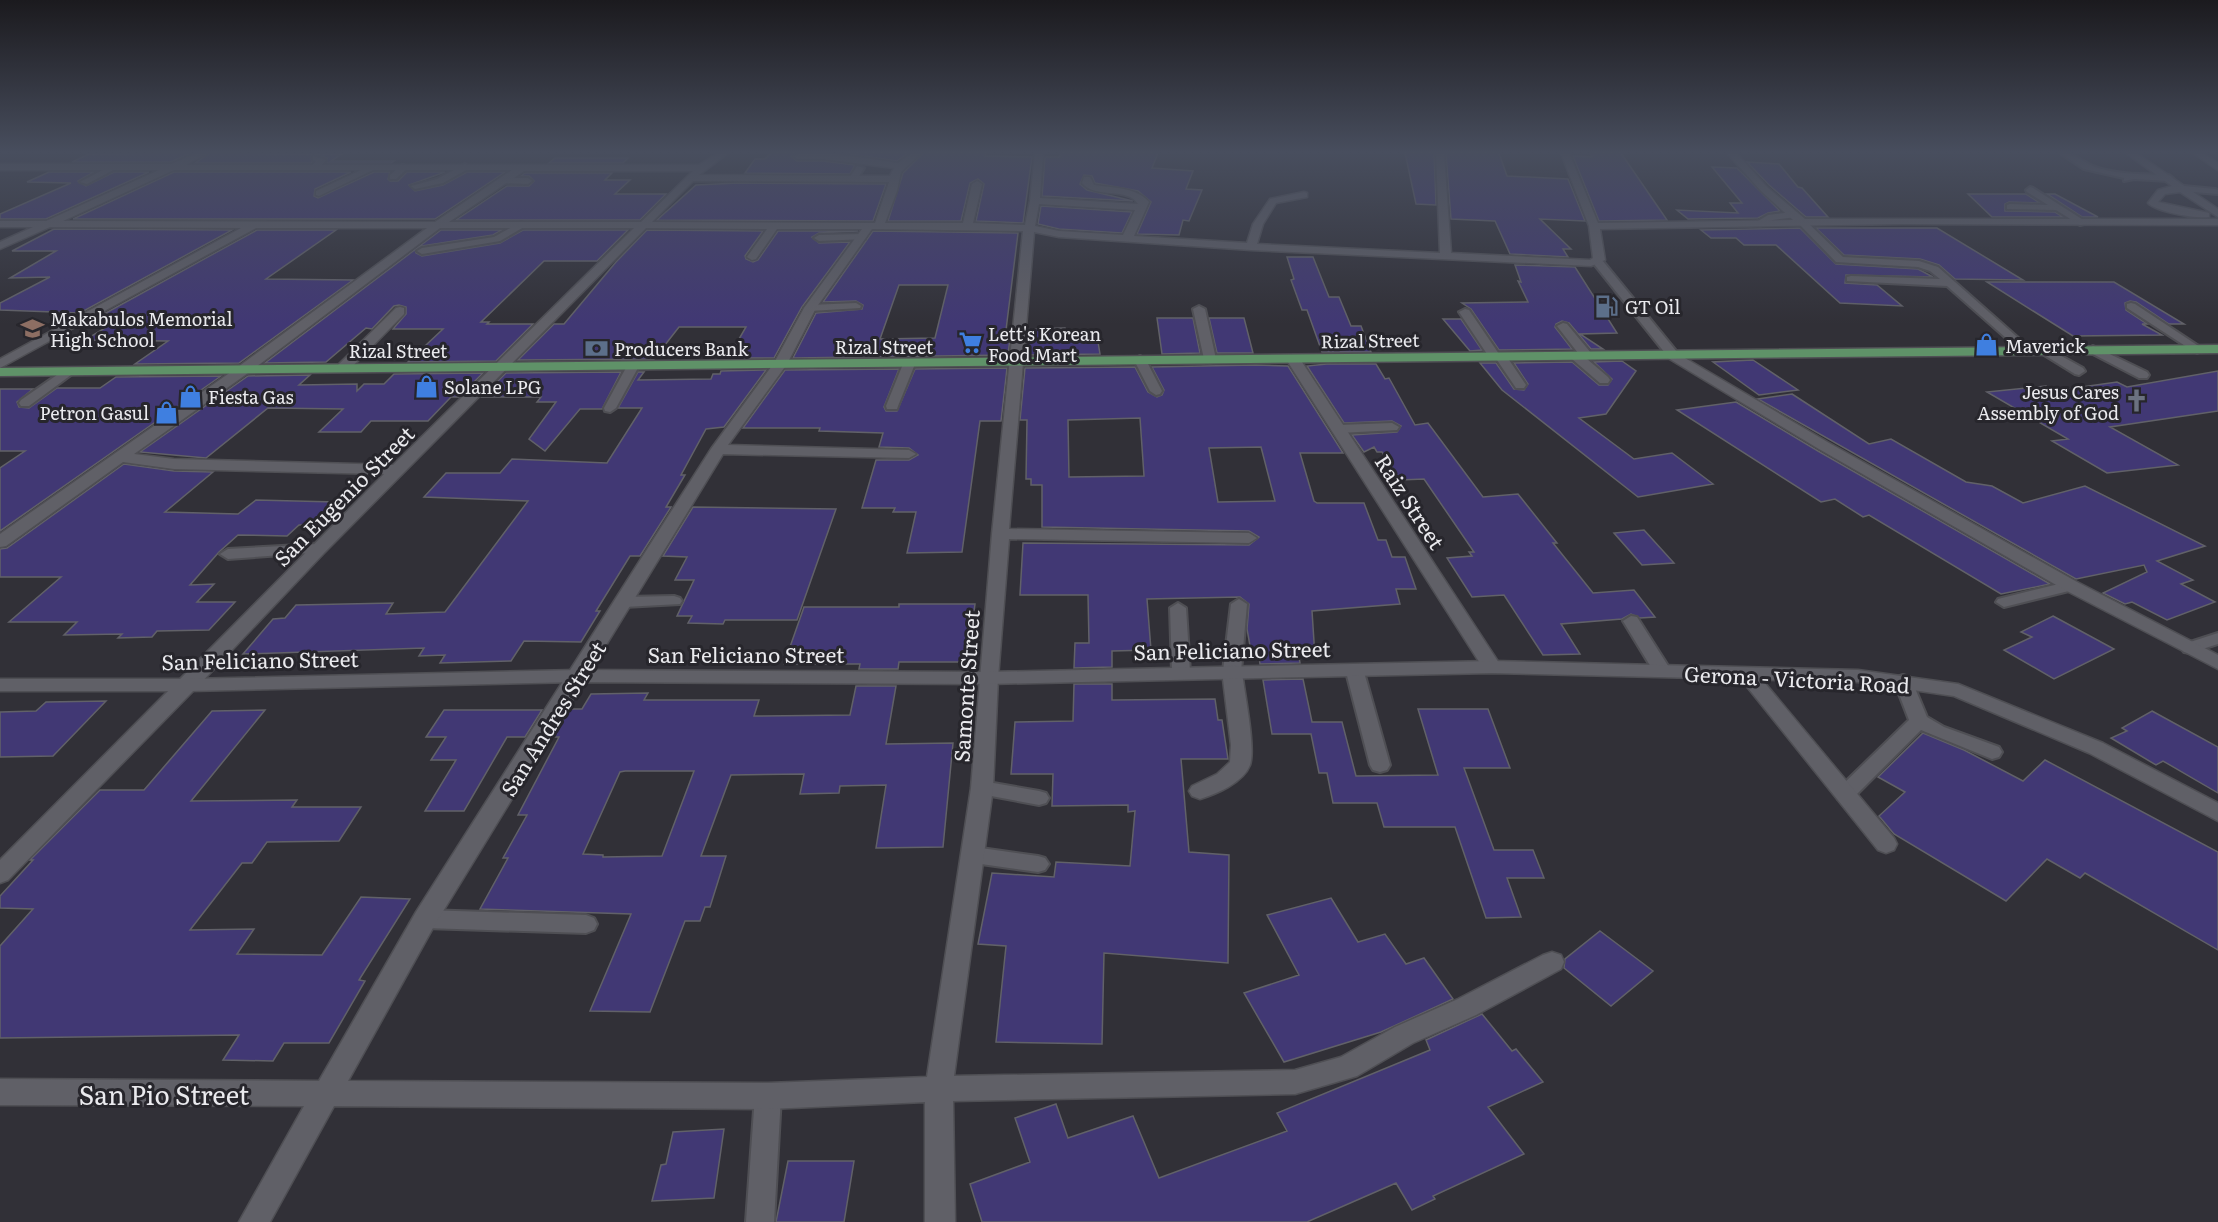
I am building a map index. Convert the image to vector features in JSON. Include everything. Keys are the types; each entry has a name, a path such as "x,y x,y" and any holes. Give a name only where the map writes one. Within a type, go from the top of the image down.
{"main road":[{"name":"Rizal Street","path":"0,372 2218,349"}],"street":[{"path":"0,246 79,210"},
{"path":"0,542 243,370 459,210"},
{"name":"San Eugenio Street","path":"0,874 318,549 661,210"},
{"name":"San Andres Street","path":"254,1222 425,919 718,449 780,364 810,308 870,230 881,210"},
{"path":"967,226 969,210"},
{"name":"Samonte Street","path":"940,1222 939,1089 982,788 1000,534 1029,228 1033,210"},
{"path":"1127,239 1141,210"},
{"path":"1251,248 1258,224 1267,210"},
{"path":"1443,210 1446,256"},
{"path":"0,224 773,226 870,230 967,226 1029,228 1059,234 1251,248 1598,262 1594,226 1587,210"},
{"path":"1788,210 1803,223"},
{"path":"2181,210 2218,215"},
{"path":"1594,226 1760,223 2218,222"},
{"path":"0,364 255,224"},
{"path":"752,257 773,226"},
{"path":"343,368 400,311"},
{"path":"1673,355 1824,446 2071,586 2218,663"},
{"name":"Raiz Street","path":"1293,359 1492,667"},
{"path":"718,449 909,454"},
{"path":"121,457 174,464 397,470"},
{"path":"1000,534 1249,538"},
{"name":"San Feliciano Street","path":"0,685 188,684 578,676 988,678 1232,671 1355,672 1492,667"},
{"name":"Gerona - Victoria Road","path":"1492,667 1858,676 1958,690 2096,748 2218,813"},
{"path":"1200,790 1225,780 1240,764 1241,745 1232,671"},
{"path":"1747,674 1886,844"},
{"name":"San Pio Street","path":"0,1092 768,1096 939,1089 1295,1082 1347,1067 1404,1035 1467,1007 1552,962"}],"lane":[{"path":"2060,210 2083,223"},
{"path":"1760,223 1764,219 1793,215"},
{"path":"1803,223 1840,260 1919,264 1934,269 2027,351"},
{"path":"422,251 497,239 521,225"},
{"path":"819,238 870,230"},
{"path":"1598,262 1673,355"},
{"path":"1851,279 1948,283"},
{"path":"810,308 856,306"},
{"path":"2132,306 2197,349"},
{"path":"1199,309 1209,359"},
{"path":"1466,312 1520,385"},
{"path":"1563,326 1582,356 1604,380"},
{"path":"2093,350 2143,375"},
{"path":"2045,351 2079,371"},
{"path":"1140,360 1156,391"},
{"path":"892,406 909,364"},
{"path":"610,408 633,366"},
{"path":"26,403 67,372"},
{"path":"1339,429 1392,427"},
{"path":"228,554 318,549"},
{"path":"2004,602 2071,586"},
{"path":"624,602 674,601"},
{"path":"1232,671 1239,603"},
{"path":"1178,608 1181,672"},
{"path":"1631,621 1663,672"},
{"path":"2190,648 2218,638"},
{"path":"1355,672 1380,765"},
{"path":"1903,681 1919,721 1937,731 1992,752"},
{"path":"1845,794 1919,721"},
{"path":"982,788 1039,798"},
{"path":"974,855 1038,864"},
{"path":"425,919 586,924"},
{"path":"760,1222 768,1096"}],"building":[{"path":"9,210 66,210 46,219 0,219 0,214"},
{"path":"92,210 448,210 435,219 73,219"},
{"path":"471,210 650,210 640,220 456,220"},
{"path":"668,210 877,210 873,221 657,220"},
{"path":"891,210 964,210 961,221 888,221"},
{"path":"978,210 1025,210 1023,223 976,221"},
{"path":"1040,210 1132,212 1122,233 1059,229 1038,224"},
{"path":"1147,210 1194,210 1189,221 1183,220 1179,235 1137,234"},
{"path":"1450,210 1581,210 1585,221 1540,219 1571,249 1563,249 1568,257 1510,254 1495,221 1451,219"},
{"path":"1595,210 1660,210 1667,220 1599,221"},
{"path":"1677,210 1678,210 1738,213 1736,210 1780,211 1758,218 1688,219"},
{"path":"1798,210 1822,210 1828,217 1806,217"},
{"path":"1985,210 2055,212 2063,217 1992,217"},
{"path":"2071,210 2085,210 2098,217 2082,217"},
{"path":"1800,228 1836,264 1918,269 1933,277 1846,275 1845,283 1877,285 1902,306 1840,303 1776,245 1744,245 1736,238 1711,238 1701,230"},
{"path":"1816,228 1937,228 2023,280 1955,279 1939,265 1920,259 1844,255"},
{"path":"54,229 232,230 80,313 0,310 0,303 50,277 10,278 56,251 12,251"},
{"path":"257,230 336,230 266,279 353,280 239,363 135,364 168,341 85,340 128,314 104,314"},
{"path":"441,230 502,230 493,235 422,246 415,250 416,253 422,256 500,243 523,230 628,230 597,261 544,261 481,322 533,324 496,361 408,362 443,329 393,329 406,314 406,307 399,305 394,306 372,329 366,328 326,362 265,363"},
{"path":"647,230 763,231 745,256 753,262 758,260 778,231 858,231 819,233 812,237 819,243 850,242 802,307 774,358 728,358 746,327 679,327 654,359 518,360 554,324 564,324 616,262"},
{"path":"873,231 1018,233 1006,330 1011,330 1008,355 793,358 816,313 862,309 863,305 856,301 823,302","holes":["899,285 948,285 935,338 880,339"]},
{"path":"1287,257 1313,257 1329,297 1339,297 1351,326 1361,326 1371,352 1322,352 1307,310 1302,310 1291,280 1294,279"},
{"path":"1515,265 1575,267 1617,333 1580,334 1603,349 1591,349 1569,323 1562,321 1555,327 1572,349 1499,350 1471,309 1462,303 1528,302 1518,281 1521,282"},
{"path":"1987,282 2114,282 2184,324 2169,324 2136,302 2130,301 2125,303 2126,310 2147,324 2142,324 2162,335 2073,336"},
{"path":"1157,318 1193,318 1200,353 1162,354"},
{"path":"1209,318 1244,318 1253,353 1217,353"},
{"path":"1443,319 1461,319 1482,350 1470,351"},
{"path":"1065,328 1066,337 1097,336 1100,354 1026,355 1028,329"},
{"path":"1753,360 1798,390 1759,395 1713,362"},
{"path":"1622,361 1636,371 1606,414 1579,418 1634,459 1672,453 1713,484 1638,497 1502,390 1480,363 1496,363 1514,389 1524,390 1528,384 1514,363 1572,362 1599,385 1608,385 1612,379 1594,362"},
{"path":"1376,364 1385,379 1389,378 1415,425 1428,423 1483,497 1518,494 1593,593 1634,590 1655,617 1640,618 1631,614 1622,619 1561,624 1580,654 1543,655 1504,595 1472,597 1447,558 1472,556 1469,552 1474,552 1424,479 1400,480 1382,452 1377,452 1374,447 1364,452 1352,435 1397,432 1401,426 1392,421 1344,423 1307,366"},
{"path":"1288,366 1343,453 1300,453 1314,501 1317,503 1364,503 1378,540 1386,540 1392,557 1405,557 1416,589 1396,589 1400,604 1312,611 1315,657 1299,657 1300,663 1260,664 1259,657 1252,657 1247,629 1249,604 1240,597 1147,599 1151,650 1112,651 1112,667 1074,668 1075,643 1089,643 1088,595 1020,595 1023,543 1249,545 1259,537 1249,531 1042,527 1042,485 1031,485 1031,479 1026,479 1027,420 1020,420 1025,368 1135,367 1148,392 1157,397 1162,395 1164,390 1152,367","holes":["1140,418 1144,476 1069,477 1068,420","1261,447 1275,501 1218,502 1209,448"]},
{"path":"1007,368 1001,421 980,421 962,552 907,553 916,512 893,512 895,508 862,508 876,460 909,460 918,455 909,448 879,447 883,433 819,431 820,428 743,428 785,370 899,369 884,407 886,411 897,411 915,369"},
{"path":"766,370 724,427 706,429 681,475 685,475 666,507 671,507 640,556 630,556 596,611 600,611 581,642 524,641 511,661 440,663 445,655 419,656 424,648 243,654 273,619 285,618 296,605 393,603 386,614 445,612 528,501 424,497 446,473 500,473 512,459 607,463 642,408 618,408 638,372 644,372 638,380 711,379 713,374 720,374 721,371"},
{"path":"2218,371 2218,411 2110,427 2178,465 2107,473 2052,441 2068,439 1987,392 2046,386 2053,391 2117,382 2127,387"},
{"path":"621,372 602,409 580,409 545,451 529,439 556,402 537,402 541,397 482,397 506,373"},
{"path":"483,373 459,397 451,397 428,421 371,421 361,432 319,432 343,409 268,408 206,458 140,452 248,376 310,375 299,385 357,384 357,391 364,384 384,384 394,374"},
{"path":"221,376 0,531 0,468 25,451 0,451 0,389 33,389 17,402 19,407 29,408 57,388 100,388 116,377"},
{"path":"1792,394 1869,444 1891,439 1966,482 1992,486 2023,503 2085,486 2205,546 2157,561 2193,580 2181,584 2215,602 2167,620 2132,602 2125,604 2103,593 2147,572 2144,565 2076,579 1758,399"},
{"path":"1736,402 2050,584 2001,594 1869,515 1863,517 1835,499 1821,502 1677,410"},
{"path":"124,464 174,471 213,472 165,512 238,514 256,500 335,502 310,525 299,525 287,536 238,535 219,552 190,585 214,584 197,602 235,602 209,630 157,631 152,637 118,638 122,634 64,635 77,622 9,622 61,577 0,577 0,549 7,548"},
{"path":"693,507 836,509 797,620 725,620 723,624 688,623 692,616 677,616 694,580 675,580 687,557 663,556"},
{"path":"1644,530 1674,563 1642,565 1614,533"},
{"path":"899,604 975,604 967,662 899,662 898,669 859,669 860,664 784,664 804,607 899,607"},
{"path":"2053,616 2114,649 2054,679 2004,650 2032,637 2021,632"},
{"path":"1303,679 1312,722 1342,722 1356,776 1438,775 1418,709 1488,709 1510,768 1464,768 1494,850 1533,850 1544,878 1507,878 1521,917 1486,918 1455,827 1384,827 1377,803 1333,803 1327,773 1319,773 1311,734 1272,734 1263,680"},
{"path":"1074,684 1112,684 1112,700 1215,699 1218,720 1222,720 1228,759 1181,759 1189,852 1229,855 1228,963 1104,953 1102,1044 996,1042 1006,946 978,944 992,873 1054,877 1056,862 1130,866 1135,811 1128,812 1128,805 1052,806 1053,774 1011,774 1015,722 1073,721"},
{"path":"856,686 896,686 886,744 953,743 943,847 876,848 886,785 840,786 839,793 800,794 804,774 731,775 701,856 726,856 710,907 705,907 700,921 685,921 650,1012 590,1011 631,914 480,909 508,858 503,858 527,815 518,815 559,737 553,737 569,709 582,709 591,694 648,693 644,700 759,700 754,716 850,715","holes":["694,771 662,856 603,857 603,855 583,854 620,772"]},
{"path":"106,701 53,756 0,757 0,712 36,711 46,702"},
{"path":"265,710 191,801 297,800 292,807 361,807 339,841 267,842 252,863 242,863 190,930 254,929 237,954 322,955 361,897 410,899 359,980 365,981 329,1043 284,1043 273,1061 223,1060 239,1035 0,1038 0,946 33,909 0,908 0,896 33,860 30,860 100,790 144,790 212,711"},
{"path":"444,710 542,710 525,737 507,737 464,811 425,811 456,760 431,760 446,737 426,737"},
{"path":"2152,711 2218,747 2218,793 2163,761 2156,765 2111,738 2127,731 2122,728"},
{"path":"1923,733 1964,750 2023,781 2045,760 2218,852 2218,950 2085,873 2080,878 2047,859 2006,901 1894,834 1879,816 1905,792 1878,777"},
{"path":"1331,898 1358,942 1385,934 1406,964 1424,958 1453,999 1381,1032 1284,1062 1244,993 1299,975 1267,915"},
{"path":"1600,931 1653,971 1611,1006 1564,968 1565,959"},
{"path":"1482,1014 1512,1051 1516,1049 1543,1082 1488,1107 1524,1154 1433,1196 1435,1199 1412,1210 1396,1183 1307,1222 982,1222 970,1184 1030,1162 1015,1118 1056,1104 1068,1138 1133,1116 1159,1178 1287,1131 1277,1113 1430,1050 1426,1040"},
{"path":"724,1129 714,1198 652,1201 661,1165 666,1164 673,1132"},
{"path":"788,1161 854,1161 844,1222 776,1222"}],"place":[{"name":"GT Oil","path":"1607,306"},
{"name":"Makabulos Memorial High School","path":"32,328"},
{"name":"Lett's Korean Food Mart","path":"970,343"},
{"name":"Maverick","path":"1987,345"},
{"name":"Producers Bank","path":"596,348"},
{"name":"Solane LPG","path":"426,386"},
{"name":"Fiesta Gas","path":"190,396"},
{"name":"Jesus Cares Assembly of God","path":"2137,401"},
{"name":"Petron Gasul","path":"167,412"}]}
